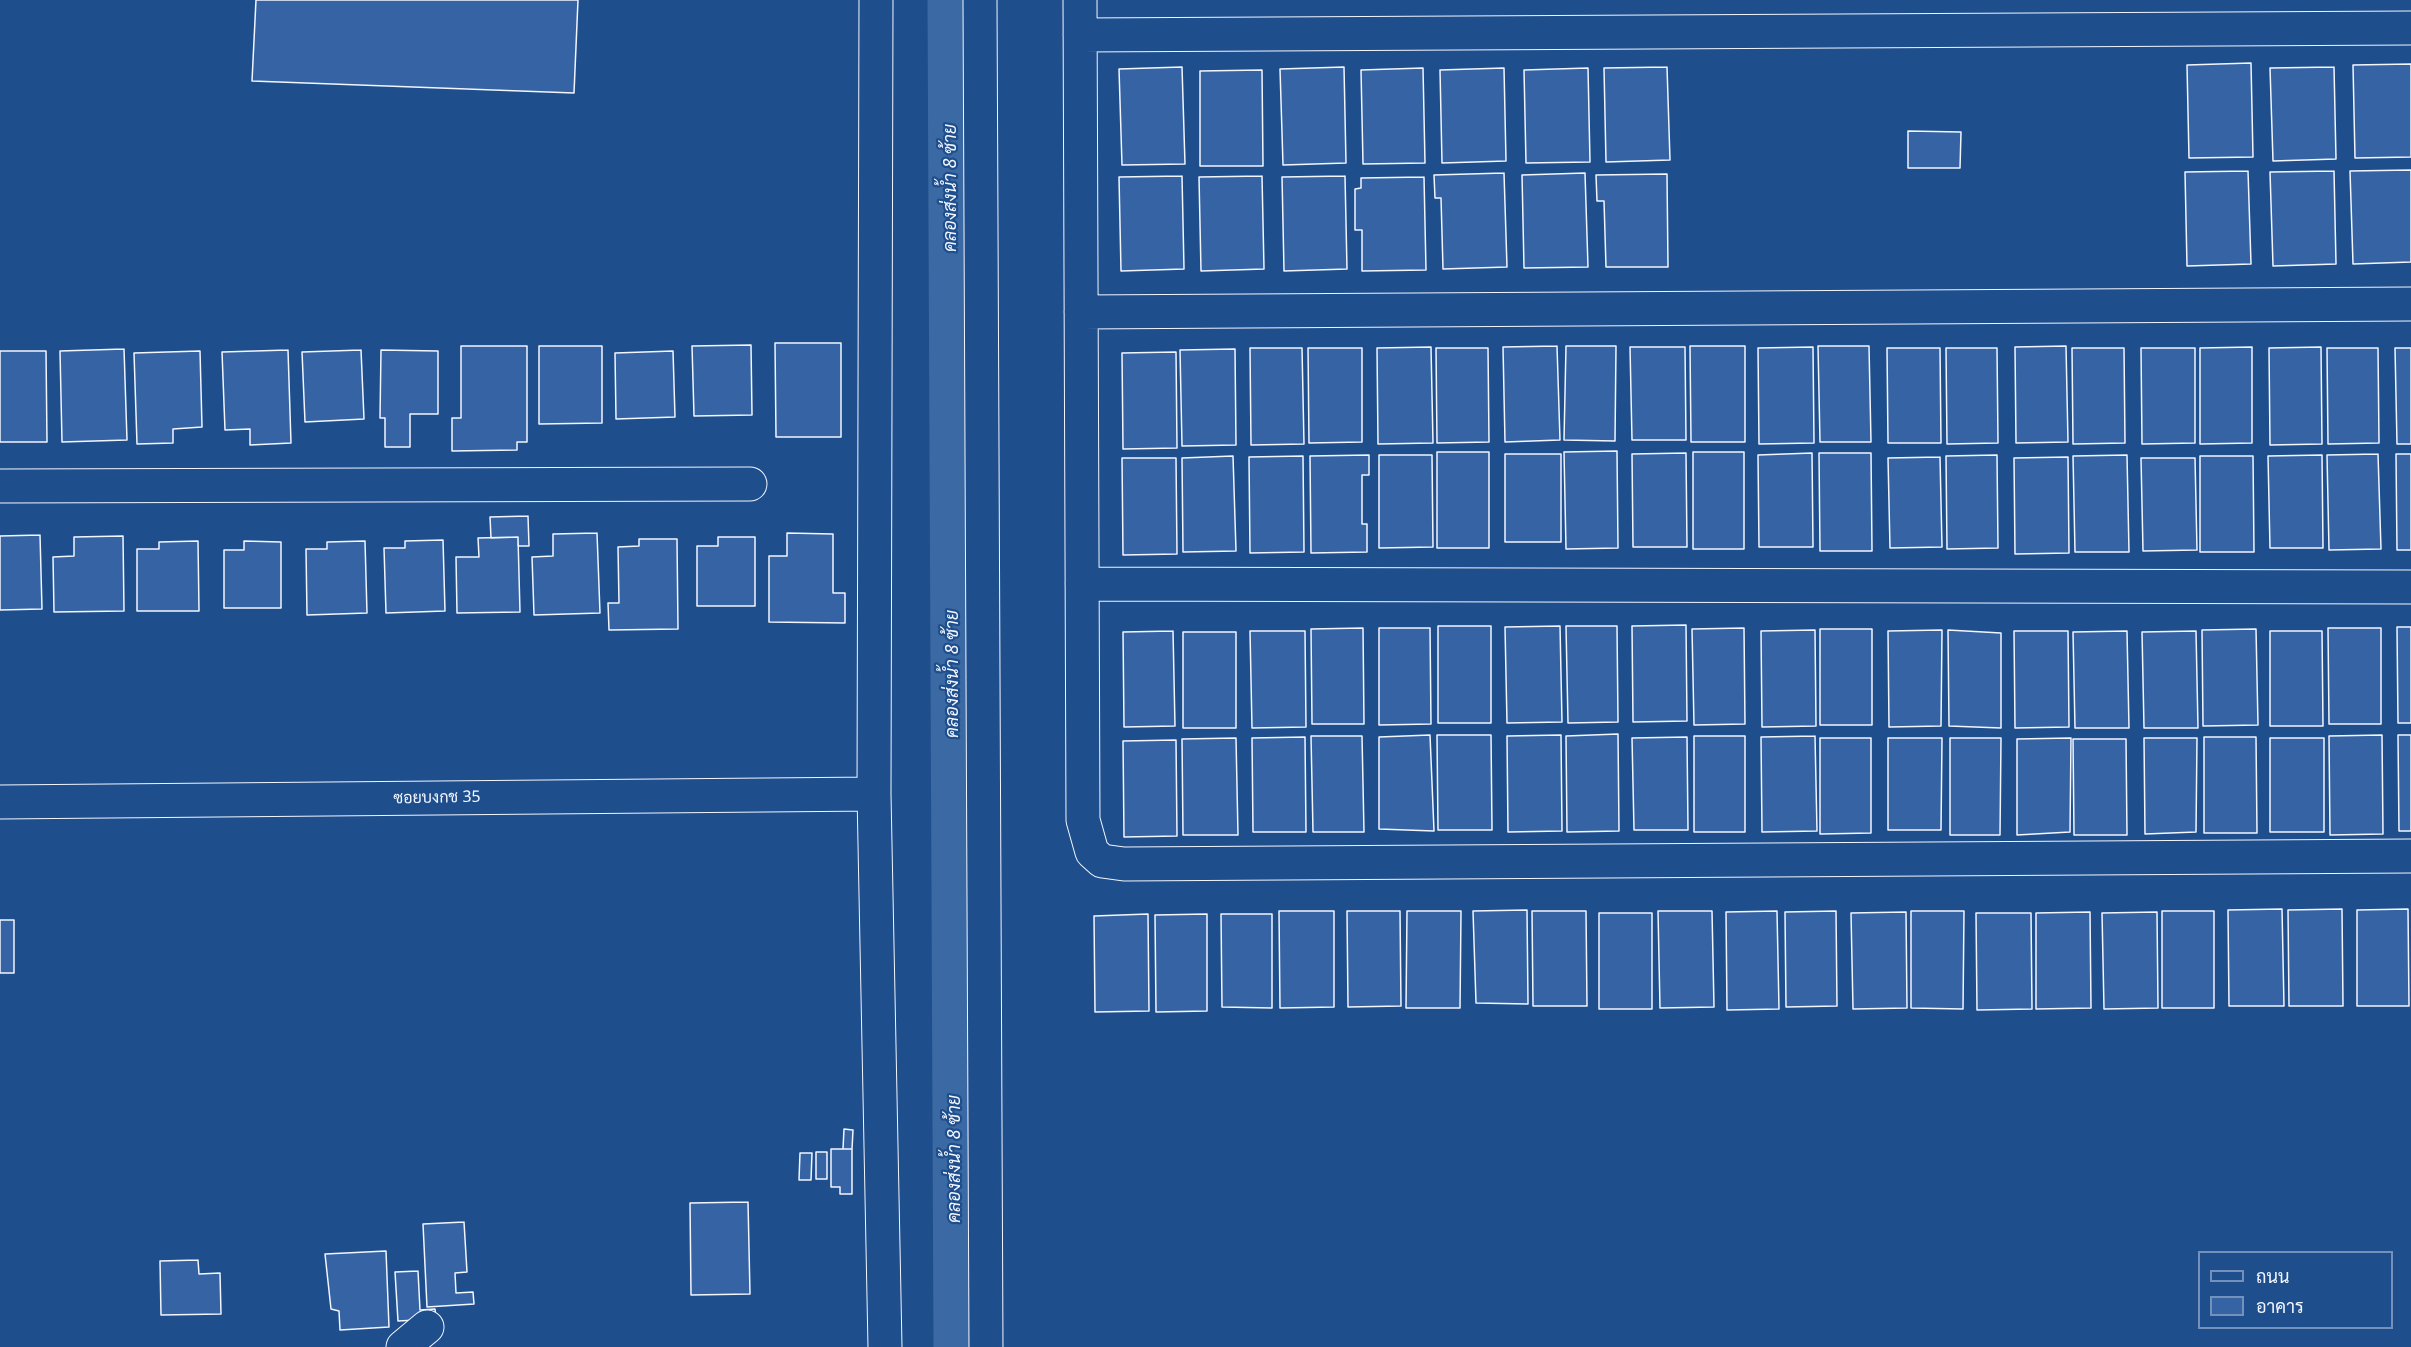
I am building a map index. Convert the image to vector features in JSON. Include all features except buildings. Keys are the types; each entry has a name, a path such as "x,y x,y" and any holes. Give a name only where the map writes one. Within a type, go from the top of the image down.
{"street":[{"path":"876,0 874,794 885,1347"},
{"path":"980,0 986,1347"},
{"path":"1080,0 1083,820 1092,852 1102,861 1136,864 2411,856"},
{"path":"1080,35 2411,28"},
{"path":"1081,312 2411,304"},
{"path":"0,486 750,484"},
{"path":"1082,584 2411,586"},
{"name":"ซอยบงกช 35","path":"0,802 874,794"}],"waterway":[{"name":"คลองส่งน้ำ 8 ซ้าย","path":"950,0 956,1347"}]}
